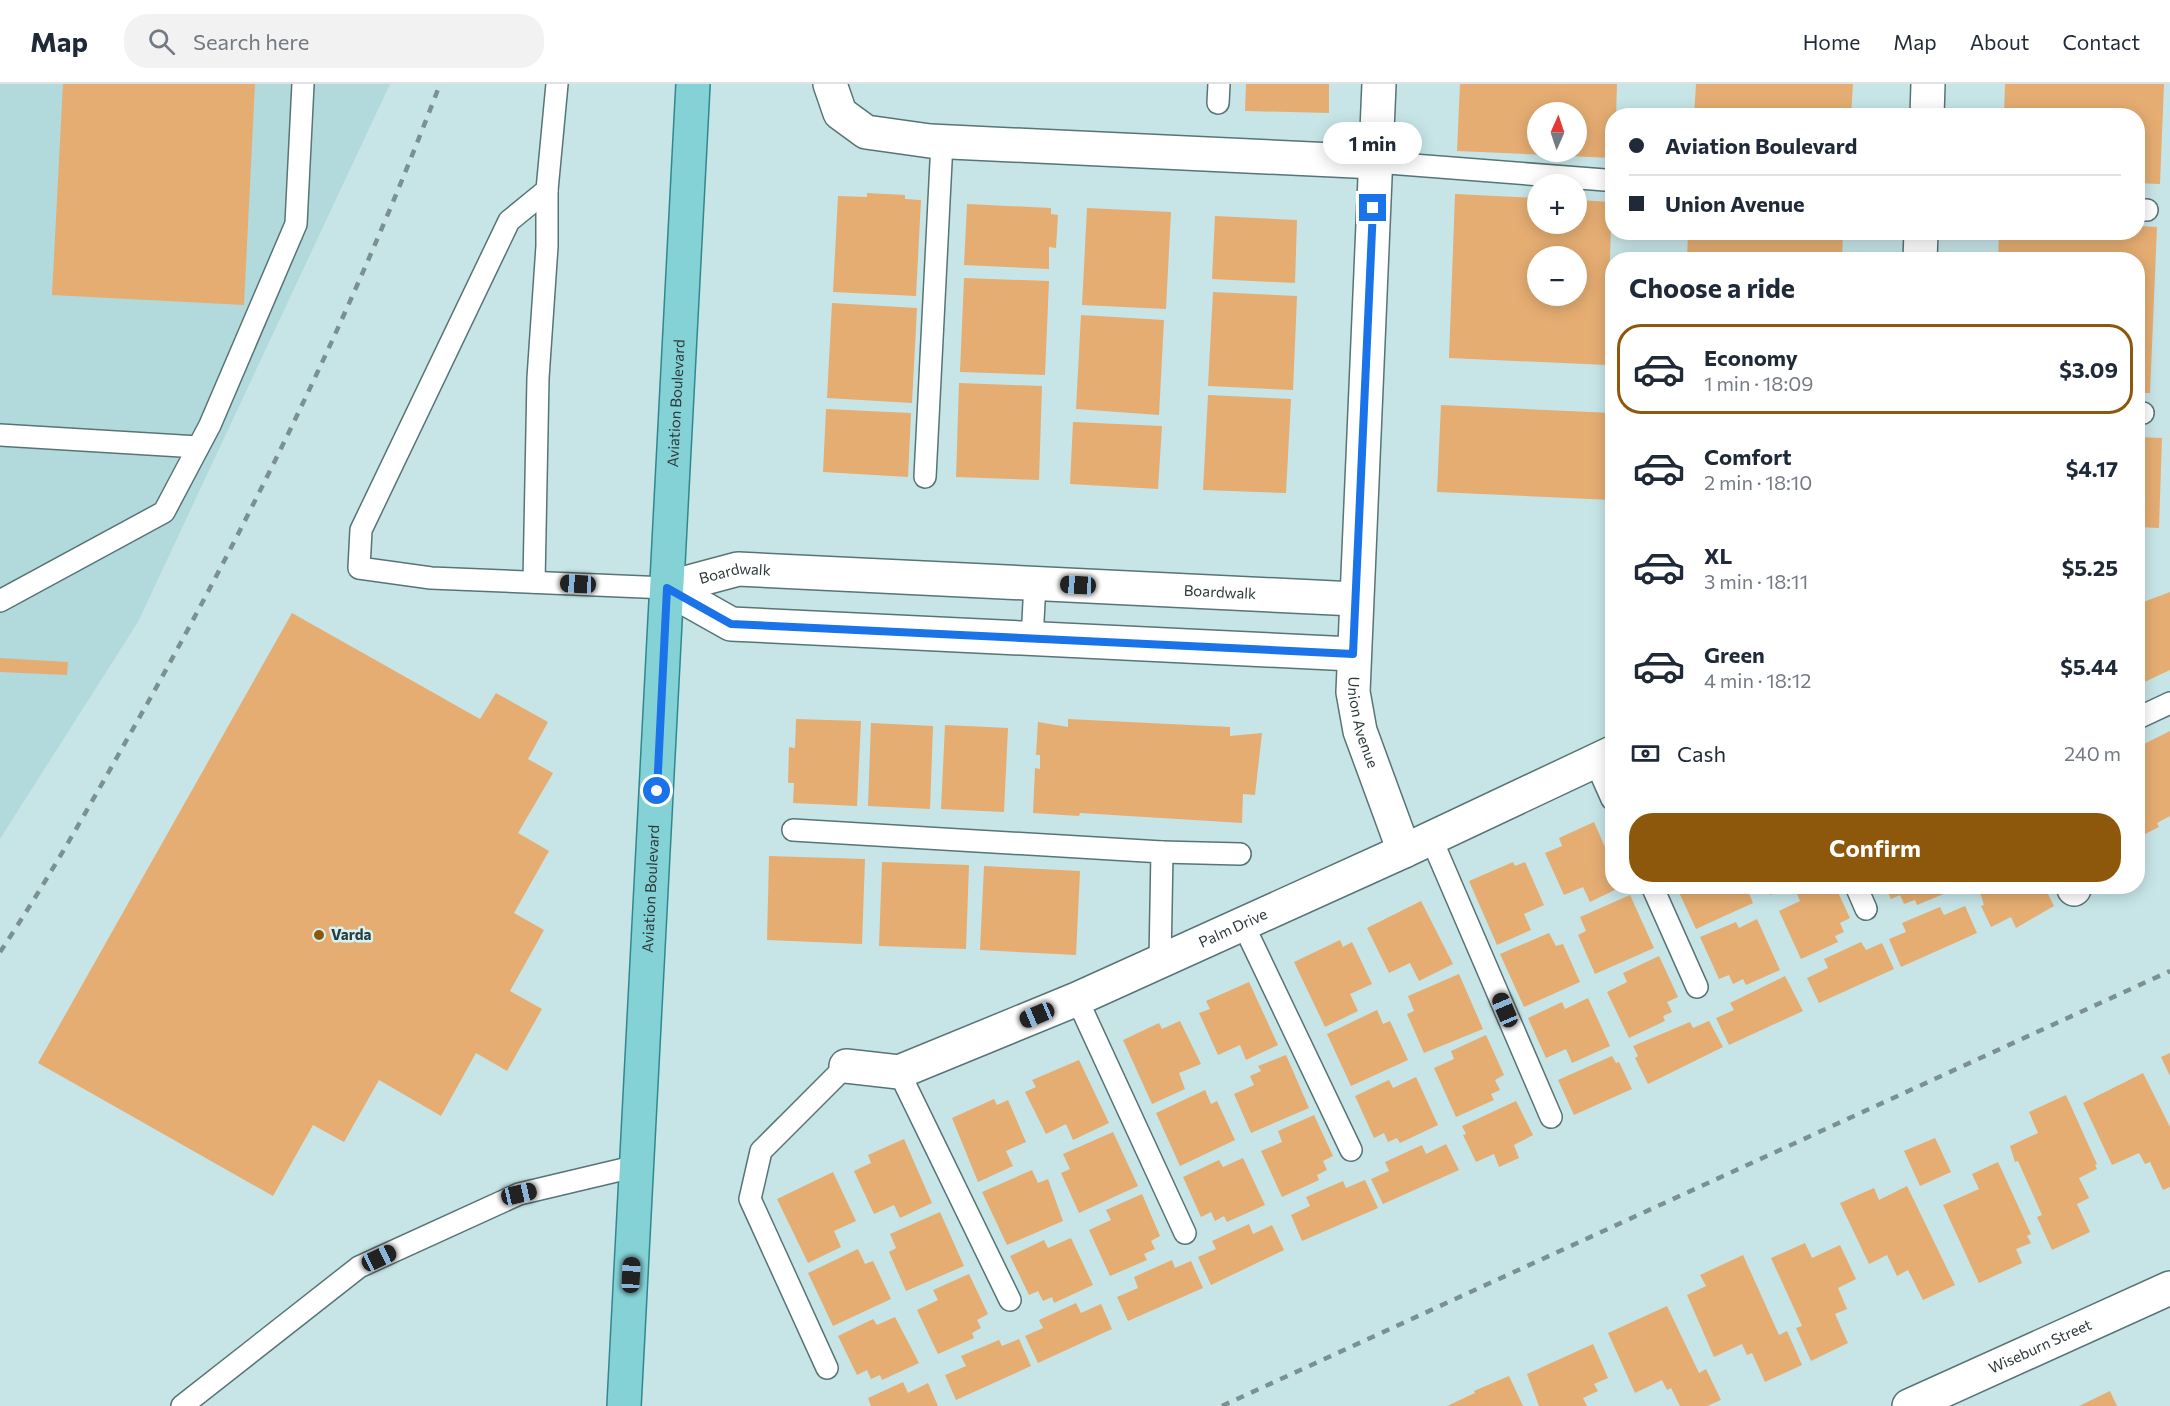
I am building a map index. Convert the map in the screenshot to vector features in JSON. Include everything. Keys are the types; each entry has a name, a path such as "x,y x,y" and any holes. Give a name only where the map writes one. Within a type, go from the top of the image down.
{"main road":[{"name":"Aviation Boulevard","path":"624,1406 693,84"}],"street":[{"name":"Union Avenue","path":"1379,84 1355,599 1353,692 1360,731 1418,845"},
{"path":"1927,108 1928,84"},
{"path":"835,99 866,132 942,142 1375,162"},
{"name":"Boardwalk","path":"667,588 738,569 1355,599"},
{"name":"Boardwalk","path":"667,588 731,624 1353,654"},
{"name":"Palm Drive","path":"846,1066 899,1072 1077,999 1418,845 1604,757"},
{"name":"Wiseburn Street","path":"1909,1406 2170,1288"}],"lane":[{"path":"0,601 164,512 198,447 296,224 303,84"},
{"path":"534,582 538,378 547,246 547,190 557,84"},
{"path":"926,477 942,142"},
{"path":"1375,162 1605,180"},
{"path":"547,190 509,221 361,530 359,568 431,578 667,588"},
{"path":"0,435 198,447"},
{"path":"1032,640 1035,583"},
{"path":"2145,715 2170,704"},
{"path":"793,831 1162,852 1240,854"},
{"path":"1418,845 1551,1117"},
{"path":"1160,961 1162,852"},
{"path":"1656,894 1697,987"},
{"path":"1859,894 1866,909"},
{"path":"1243,924 1351,1150"},
{"path":"1077,999 1185,1233"},
{"path":"827,1368 750,1199 761,1151 846,1066"},
{"path":"899,1072 1010,1300"},
{"path":"182,1406 359,1267 519,1194 637,1166"}],"shaded area":[{"path":"0,84 390,84 138,622 0,839"}],"building":[{"path":"63,84 255,84 244,305 52,295"},
{"path":"1246,84 1329,84 1329,113 1245,111"},
{"path":"1460,84 1617,84 1616,108 1605,108 1605,158 1587,157 1587,102 1527,102 1527,154 1457,151"},
{"path":"1696,84 1853,84 1852,108 1694,108"},
{"path":"2005,84 2164,84 2160,184 2145,183 2145,108 2004,108"},
{"path":"867,193 905,195 905,199 921,200 916,296 833,292 838,196 867,197"},
{"path":"1455,194 1527,197 1527,234 1587,234 1587,201 1605,202 1605,240 1611,240 1610,252 1605,252 1605,365 1449,358"},
{"path":"967,204 1051,208 1051,214 1058,215 1056,248 1049,247 1049,269 964,265"},
{"path":"1087,208 1171,212 1166,309 1082,305"},
{"path":"1215,216 1297,220 1295,283 1212,279"},
{"path":"2145,226 2157,227 2150,393 2145,393 2145,252 1998,252 1999,240 2145,240"},
{"path":"1688,240 1843,240 1842,252 1687,252"},
{"path":"964,278 1049,281 1045,375 960,372"},
{"path":"1213,292 1297,296 1293,390 1208,386"},
{"path":"832,303 917,308 912,403 827,398"},
{"path":"1081,315 1164,320 1159,415 1076,409"},
{"path":"959,383 1042,386 1039,480 956,477"},
{"path":"1208,395 1291,399 1286,493 1203,490"},
{"path":"1441,405 1605,413 1605,500 1437,492"},
{"path":"826,409 911,413 908,477 823,472"},
{"path":"1073,422 1162,426 1158,489 1070,484"},
{"path":"2145,437 2162,438 2159,528 2145,527"},
{"path":"2170,592 2170,670 2145,682 2145,601"},
{"path":"292,613 480,719 496,693 548,722 528,759 553,773 518,833 549,851 514,913 544,930 510,991 542,1009 507,1071 476,1053 441,1116 379,1080 344,1142 313,1125 273,1196 38,1063"},
{"path":"0,658 68,662 67,675 0,672"},
{"path":"796,719 861,721 857,806 793,803 794,783 788,783 789,747 795,748"},
{"path":"1068,719 1230,727 1230,736 1262,733 1255,795 1243,794 1242,823 1080,813 1079,816 1033,813 1035,768 1040,769 1040,755 1036,755 1038,722 1068,727"},
{"path":"871,723 933,726 930,809 868,806"},
{"path":"945,725 1008,728 1004,812 941,809"},
{"path":"2170,731 2170,816 2157,823 2159,827 2145,834 2145,744"},
{"path":"1594,822 1605,847 1606,894 1590,902 1583,887 1564,895 1545,853 1562,846 1559,838"},
{"path":"769,856 865,859 862,944 767,940"},
{"path":"882,862 969,865 966,949 879,946"},
{"path":"1513,862 1515,866 1525,862 1544,905 1524,914 1531,930 1497,945 1469,881"},
{"path":"984,866 1080,871 1076,955 980,950"},
{"path":"1680,894 1749,894 1753,903 1696,929"},
{"path":"1797,894 1839,894 1850,918 1840,923 1844,932 1835,936 1838,942 1801,959 1779,911 1800,901"},
{"path":"1889,894 1944,894 1917,905 1915,900 1904,904 1900,895 1891,899"},
{"path":"1981,894 2048,894 2054,906 2016,928 2011,917 1991,927 1981,906 1984,905"},
{"path":"1630,895 1654,948 1595,974 1578,935 1586,931 1580,917"},
{"path":"1421,901 1453,964 1419,981 1410,963 1389,973 1367,928"},
{"path":"1965,906 1977,933 1901,967 1889,939 1906,932 1902,923 1940,907 1944,915"},
{"path":"1757,919 1780,970 1746,985 1743,979 1733,984 1729,975 1719,979 1700,937 1736,922 1739,928"},
{"path":"1549,933 1556,946 1563,944 1580,982 1524,1007 1500,954"},
{"path":"1340,940 1343,947 1352,942 1372,984 1350,994 1358,1011 1325,1027 1294,962"},
{"path":"1861,942 1866,950 1882,943 1894,969 1819,1003 1807,978 1828,968 1824,959"},
{"path":"1659,956 1678,997 1667,1002 1672,1012 1663,1016 1665,1021 1629,1038 1607,992 1627,982 1623,973"},
{"path":"1459,974 1483,1029 1424,1053 1407,1014 1414,1011 1408,996"},
{"path":"1785,976 1803,1011 1729,1045 1716,1018 1734,1010 1730,1003"},
{"path":"1249,982 1278,1045 1246,1060 1240,1045 1218,1055 1199,1013 1210,1009 1206,1001"},
{"path":"1588,998 1610,1046 1572,1063 1566,1049 1546,1058 1528,1018 1562,1002 1565,1009"},
{"path":"1377,1010 1383,1024 1390,1021 1408,1060 1351,1086 1327,1034"},
{"path":"1180,1021 1201,1064 1179,1073 1185,1089 1152,1104 1123,1040 1159,1023 1162,1029"},
{"path":"1709,1021 1723,1047 1648,1084 1635,1058 1638,1056 1633,1046 1690,1022 1693,1028"},
{"path":"1486,1035 1504,1075 1495,1080 1500,1090 1491,1094 1494,1100 1456,1117 1434,1068 1454,1059 1451,1051"},
{"path":"2170,1053 2170,1076 2161,1057"},
{"path":"1286,1055 1309,1108 1251,1133 1234,1094 1254,1085 1250,1076 1261,1071 1258,1066"},
{"path":"1612,1056 1616,1063 1619,1062 1632,1089 1574,1115 1558,1080"},
{"path":"1079,1060 1109,1123 1073,1140 1066,1124 1046,1134 1025,1092 1036,1087 1032,1080"},
{"path":"2143,1073 2170,1127 2170,1187 2163,1190 2150,1162 2145,1164 2139,1153 2112,1165 2083,1103"},
{"path":"1416,1077 1438,1125 1400,1143 1397,1138 1388,1142 1384,1133 1374,1138 1355,1096 1389,1080 1393,1088"},
{"path":"1205,1090 1211,1104 1217,1101 1235,1140 1180,1166 1156,1113"},
{"path":"2066,1095 2097,1164 2095,1165 2097,1169 2079,1178 2089,1198 2077,1204 2090,1232 2052,1250 2037,1217 2042,1215 2018,1161 2015,1162 2010,1146 2038,1133 2029,1112"},
{"path":"994,1099 997,1105 1008,1100 1026,1142 1006,1151 1013,1166 978,1182 952,1118"},
{"path":"1516,1101 1533,1135 1514,1145 1519,1158 1499,1167 1494,1154 1476,1162 1463,1135 1466,1134 1462,1126"},
{"path":"1314,1115 1333,1156 1323,1161 1327,1170 1317,1175 1319,1180 1282,1197 1261,1151 1282,1142 1278,1131"},
{"path":"1113,1132 1138,1186 1079,1213 1061,1173 1070,1169 1063,1154"},
{"path":"1935,1138 1951,1172 1920,1186 1904,1151"},
{"path":"904,1139 932,1203 900,1218 894,1205 874,1214 854,1171 871,1163 868,1155"},
{"path":"1446,1144 1459,1170 1383,1204 1371,1179 1389,1171 1385,1162 1422,1145 1426,1154"},
{"path":"1243,1158 1265,1205 1227,1222 1224,1216 1215,1221 1211,1212 1201,1217 1183,1177 1219,1160 1223,1167"},
{"path":"1998,1162 2031,1234 2027,1236 2031,1243 2016,1249 2022,1263 1979,1283 1943,1205 1979,1189 1972,1174"},
{"path":"1032,1170 1038,1183 1048,1179 1063,1221 1007,1245 982,1192"},
{"path":"833,1172 856,1221 834,1231 841,1247 808,1263 777,1199"},
{"path":"1365,1180 1378,1208 1302,1241 1291,1215 1310,1206 1306,1197 1343,1181 1346,1188"},
{"path":"1907,1186 1955,1285 1923,1300 1908,1270 1897,1276 1887,1255 1869,1264 1840,1203 1874,1188 1879,1200"},
{"path":"1142,1194 1160,1236 1151,1241 1155,1249 1144,1254 1147,1260 1110,1276 1089,1230 1111,1220 1106,1210"},
{"path":"940,1212 964,1266 906,1291 889,1252 896,1248 890,1234"},
{"path":"1249,1224 1253,1234 1272,1225 1284,1250 1211,1285 1198,1257 1216,1249 1212,1241"},
{"path":"1071,1238 1093,1285 1054,1303 1052,1297 1043,1301 1038,1291 1029,1295 1010,1256 1044,1240 1048,1248"},
{"path":"1805,1243 1812,1258 1840,1245 1856,1279 1838,1288 1847,1309 1835,1314 1848,1343 1811,1361 1796,1328 1802,1326 1771,1258"},
{"path":"858,1249 865,1264 873,1261 891,1299 833,1326 808,1273"},
{"path":"1743,1255 1779,1335 1787,1331 1802,1365 1765,1382 1752,1353 1747,1355 1742,1344 1714,1357 1687,1295 1706,1286 1700,1275"},
{"path":"1172,1260 1175,1268 1191,1261 1203,1288 1128,1321 1117,1297 1138,1288 1134,1277"},
{"path":"969,1274 988,1314 977,1320 981,1328 972,1333 974,1338 938,1354 917,1310 938,1300 933,1290"},
{"path":"1076,1303 1081,1313 1101,1304 1112,1329 1038,1363 1025,1336 1043,1328 1039,1320"},
{"path":"1667,1306 1699,1373 1706,1369 1721,1400 1707,1406 1680,1406 1671,1388 1667,1390 1662,1380 1635,1393 1608,1333"},
{"path":"895,1317 919,1363 882,1380 880,1375 871,1379 867,1370 857,1375 838,1336 873,1319 877,1325"},
{"path":"1019,1339 1031,1366 956,1400 945,1375 966,1366 961,1356 999,1340 1002,1346"},
{"path":"1593,1344 1608,1378 1594,1384 1598,1391 1583,1398 1587,1406 1539,1406 1527,1374"},
{"path":"1509,1376 1523,1406 1447,1406 1475,1393 1474,1391"},
{"path":"903,1382 908,1393 928,1383 938,1406 871,1406 868,1398"},
{"path":"2110,1391 2117,1406 2079,1406"}],"railway":[{"path":"0,952 57,861 147,704 267,477 376,243 440,84"},
{"path":"1222,1406 2170,971"}],"place":[{"name":"Varda","path":"319,935"}],"route":[{"path":"657,791 667,588 731,624 1353,654 1373,208"}]}
